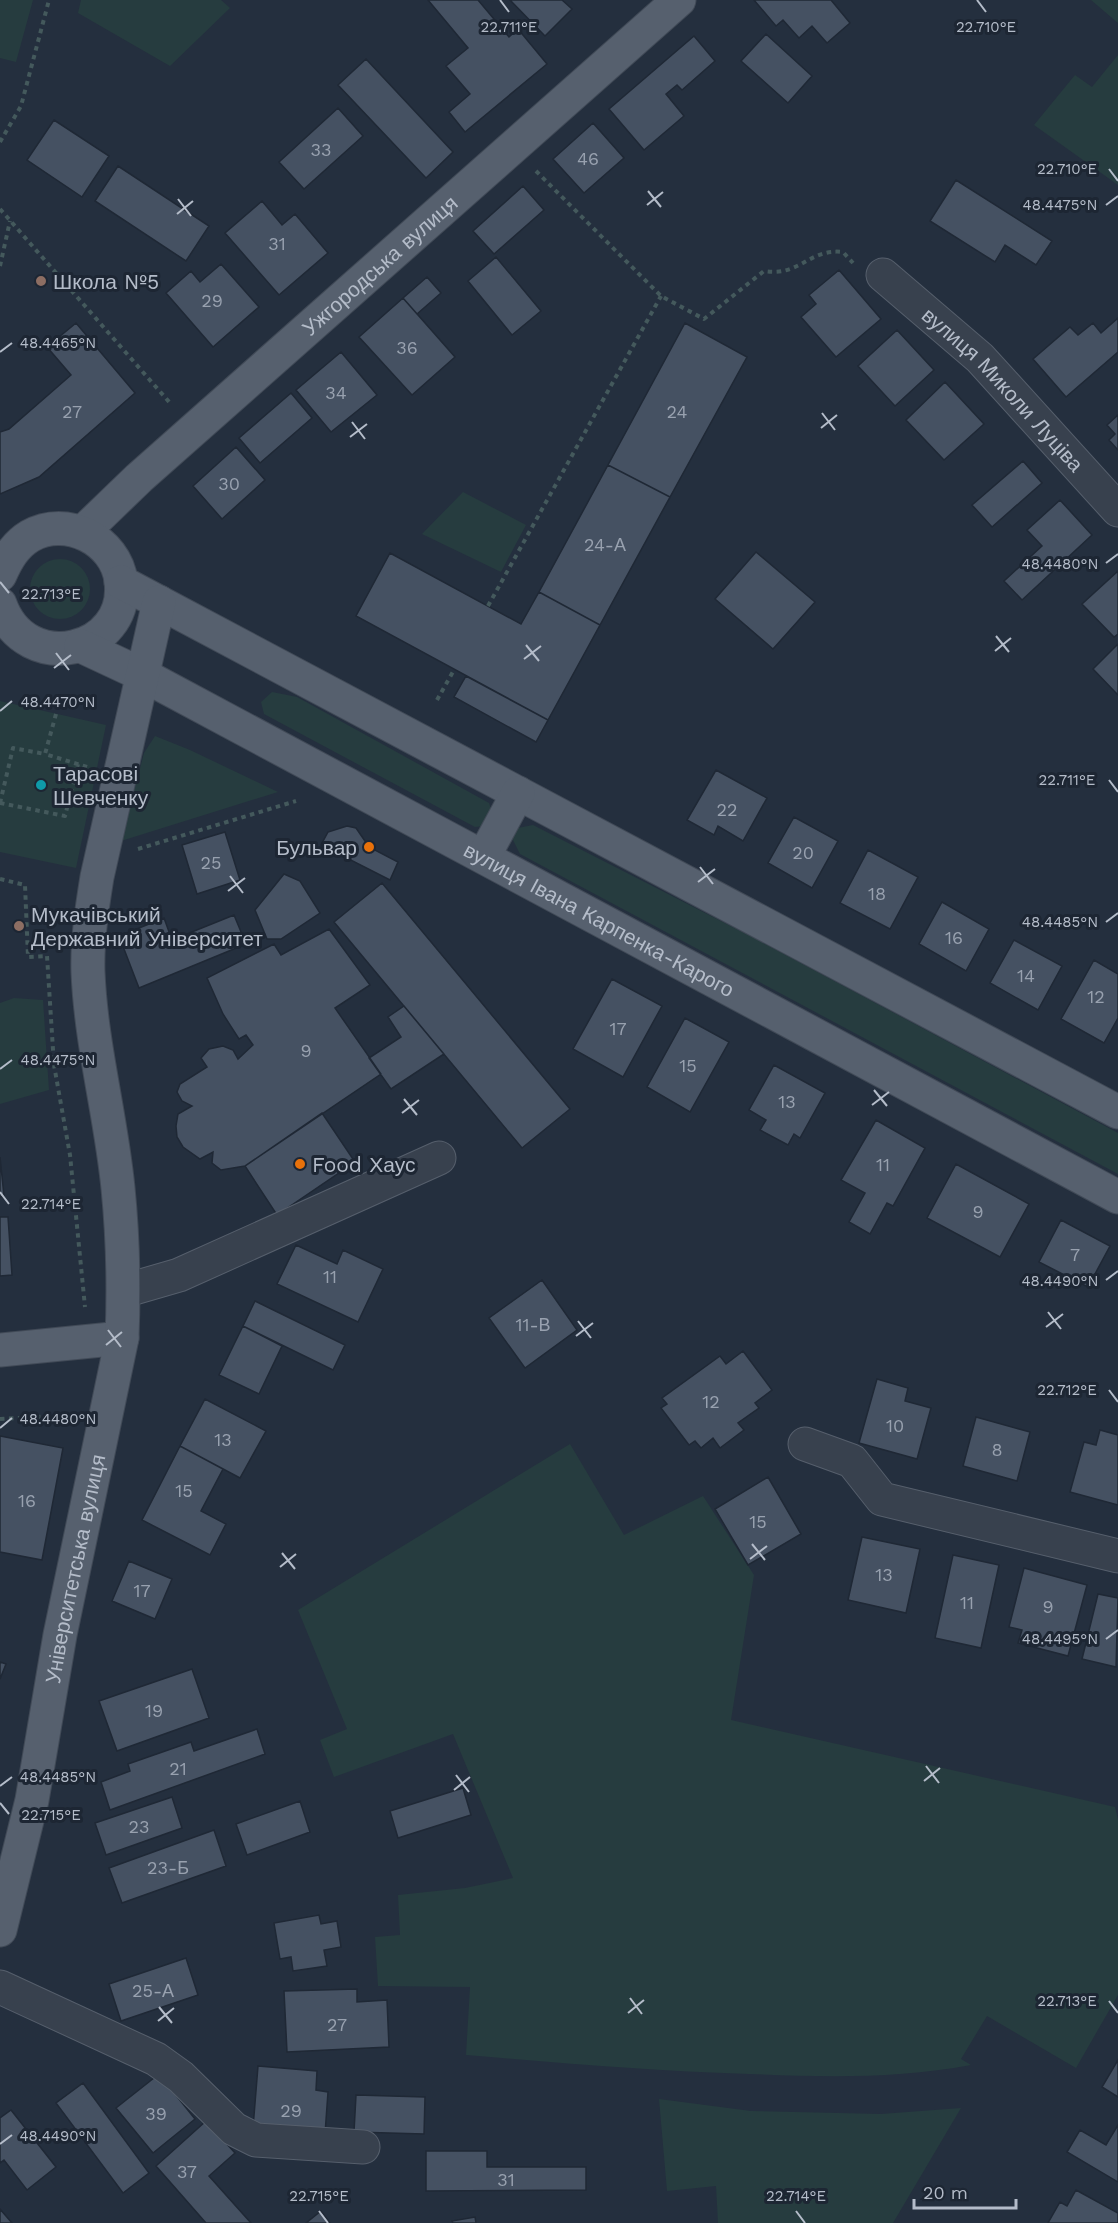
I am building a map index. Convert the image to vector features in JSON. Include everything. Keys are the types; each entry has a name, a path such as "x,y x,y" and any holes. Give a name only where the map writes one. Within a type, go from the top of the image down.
{"main road":[{"name":"Ужгородська вулиця","path":"83,532 139,478 679,0"},
{"path":"0,604 9,633 46,648 63,650 81,646 98,636 110,622 118,604 121,582 109,552 83,532 67,528 40,531 21,542 2,564"},
{"path":"121,582 1118,1112"},
{"name":"Університетська вулиця","path":"0,1930 32,1800 60,1635 122,1338 124,1291 118,1188 91,1011 88,969 90,921 97,877 159,602"},
{"name":"вулиця Івана Карпенка-Карого","path":"81,646 143,675 484,856 1118,1197"},
{"path":"484,856 518,793"},
{"path":"0,1350 122,1338"}],"street":[{"name":"вулиця Миколи Луціва","path":"871,272 980,358 1118,510"},
{"path":"124,1291 179,1275 439,1158"},
{"path":"805,1444 852,1461 882,1499 1118,1556"},
{"path":"0,1987 156,2059 181,2077 234,2129 256,2140 363,2147"}],"path":[{"path":"0,142 21,106 49,0"},
{"path":"533,168 661,296 704,319 764,271 779,274 822,252 843,252 871,272"},
{"path":"0,209 170,403"},
{"path":"0,266 10,220"},
{"path":"488,606 661,296"},
{"path":"437,700 454,670"},
{"path":"45,754 56,714"},
{"path":"78,764 65,816 0,803 13,748 45,754 121,776"},
{"path":"131,851 296,801"},
{"path":"0,879 25,885 28,957 47,956 54,1065 70,1155 85,1293 86,1342"},
{"path":"0,1419 53,1416 74,1420"}],"green space":[{"path":"0,0 33,0 16,62 0,58"},
{"path":"81,0 221,0 230,8 170,66 78,13"},
{"path":"1091,0 1118,0 1118,23"},
{"path":"1118,55 1118,185 1034,125 1075,75 1092,87"},
{"path":"463,492 526,525 501,572 422,534"},
{"path":"60,559 77,564 85,572 90,589 85,606 77,614 60,619 43,614 35,606 30,589 35,572 43,564"},
{"path":"272,692 297,697 489,803 493,815 484,826 475,827 264,714 261,702"},
{"path":"0,701 106,725 76,868 0,852"},
{"path":"155,736 278,792 121,841 144,753"},
{"path":"533,825 758,940 1118,1133 1118,1174 520,854 512,838 518,828"},
{"path":"14,998 43,1000 49,1090 0,1104 0,1003"},
{"path":"570,1444 624,1535 703,1496 754,1575 731,1720 1115,1807 1118,1820 1118,1995 1076,2068 987,2016 961,2059 971,2065 915,2073 832,2076 713,2073 466,2055 470,1987 378,1986 375,1937 400,1935 398,1895 465,1888 513,1878 453,1734 334,1777 320,1740 347,1729 298,1610"},
{"path":"659,2099 751,2111 881,2114 961,2108 893,2223 718,2223 716,2186 667,2191"}],"building":[{"path":"428,0 478,0 509,37 518,29 547,64 465,132 449,112 470,94 446,66 468,48"},
{"path":"510,0 562,0 572,9 545,36"},
{"path":"754,0 831,0 850,23 827,43 812,26 799,38 783,20 776,26"},
{"path":"766,34 812,76 788,103 741,61"},
{"path":"694,36 715,61 682,90 677,85 666,94 684,116 644,150 609,109"},
{"path":"366,59 453,152 426,178 338,85"},
{"path":"338,108 363,136 304,189 279,162"},
{"path":"54,120 109,156 82,197 27,160"},
{"path":"593,123 624,158 584,193 553,159"},
{"path":"118,166 209,226 186,261 95,201"},
{"path":"956,180 1052,241 1036,265 1005,245 995,262 930,221"},
{"path":"523,186 544,210 494,254 473,231"},
{"path":"262,201 282,225 295,214 328,253 279,295 225,233"},
{"path":"496,257 541,311 512,335 468,281"},
{"path":"221,264 259,307 213,347 166,293 191,271 200,282"},
{"path":"839,270 881,319 836,357 801,317 816,304 809,295"},
{"path":"427,277 441,293 417,314 403,298"},
{"path":"403,298 455,357 412,395 359,337"},
{"path":"1118,318 1118,352 1066,397 1033,359 1070,327 1078,335 1093,323 1101,333"},
{"path":"76,323 135,393 39,477 0,494 0,432 9,429 71,375 47,347"},
{"path":"685,323 747,357 670,497 608,465"},
{"path":"897,330 934,370 895,406 858,366"},
{"path":"341,352 377,395 331,432 296,390"},
{"path":"945,382 984,424 944,460 906,420"},
{"path":"291,393 312,418 260,463 239,438"},
{"path":"1118,415 1118,450 1109,440 1115,434 1107,425"},
{"path":"236,447 265,480 222,519 193,486"},
{"path":"1023,461 1042,483 992,527 972,505"},
{"path":"608,465 670,497 600,625 539,592"},
{"path":"1060,500 1092,535 1022,600 1004,581 1042,546 1027,530"},
{"path":"756,552 815,602 773,649 715,599"},
{"path":"390,553 521,624 539,592 600,625 548,720 356,616"},
{"path":"1118,571 1118,634 1114,637 1082,604"},
{"path":"1118,644 1118,695 1093,669"},
{"path":"466,676 548,720 536,742 454,697"},
{"path":"716,770 767,798 743,841 718,826 714,835 687,820"},
{"path":"794,817 838,841 812,888 768,863"},
{"path":"347,826 356,828 369,847 398,862 390,880 321,845 328,832"},
{"path":"225,832 240,880 197,894 182,845"},
{"path":"868,850 918,877 890,929 840,903"},
{"path":"284,874 300,881 320,913 281,939 267,939 255,910"},
{"path":"382,883 570,1109 522,1148 334,922"},
{"path":"942,902 989,929 966,971 919,944"},
{"path":"234,915 246,944 139,988 119,936 164,918 172,940"},
{"path":"329,929 370,985 335,1008 381,1074 245,1166 221,1170 212,1163 213,1152 200,1159 183,1147 177,1137 176,1126 178,1114 192,1106 182,1101 177,1092 180,1084 207,1067 201,1058 209,1049 223,1046 233,1050 238,1059 253,1045 246,1035 239,1039 223,1014 207,978 274,944 281,955"},
{"path":"1014,940 1062,966 1038,1010 990,983"},
{"path":"1094,960 1118,974 1118,1018 1104,1043 1061,1019"},
{"path":"612,979 662,1006 623,1077 573,1049"},
{"path":"404,1006 444,1054 391,1089 369,1058 401,1037 388,1017"},
{"path":"685,1018 729,1042 690,1112 647,1087"},
{"path":"774,1065 825,1093 800,1138 794,1134 788,1145 760,1130 766,1120 749,1110"},
{"name":"Food Хаус","path":"322,1113 355,1162 277,1215 245,1166"},
{"path":"876,1120 925,1148 893,1206 887,1203 870,1234 849,1222 865,1193 841,1180"},
{"path":"0,1157 4,1196 0,1197"},
{"path":"956,1164 1029,1204 1000,1257 927,1218"},
{"path":"0,1217 8,1217 12,1275 0,1276"},
{"path":"1061,1220 1110,1246 1088,1287 1039,1262"},
{"path":"296,1245 337,1264 343,1250 383,1269 358,1322 277,1284"},
{"path":"542,1280 577,1330 525,1368 489,1318"},
{"path":"255,1301 345,1345 333,1370 243,1326"},
{"path":"243,1326 282,1346 259,1394 219,1375"},
{"path":"743,1351 772,1390 755,1403 759,1408 738,1423 744,1430 720,1448 713,1438 701,1448 695,1441 689,1445 661,1408 667,1404 662,1398 720,1356 726,1364"},
{"path":"877,1379 908,1388 905,1401 931,1408 917,1459 859,1443"},
{"path":"205,1399 266,1431 240,1478 180,1446"},
{"path":"976,1417 1030,1432 1017,1481 963,1466"},
{"path":"1100,1430 1118,1435 1118,1505 1070,1492 1084,1442 1096,1445"},
{"path":"0,1436 63,1448 42,1560 0,1552"},
{"path":"180,1446 223,1469 201,1511 226,1524 210,1555 142,1520"},
{"path":"768,1477 801,1534 748,1565 715,1509"},
{"path":"862,1537 920,1549 906,1613 848,1600"},
{"path":"953,1555 999,1565 981,1648 935,1638"},
{"path":"129,1561 172,1579 155,1619 112,1601"},
{"path":"1024,1568 1087,1585 1068,1656 1018,1643 1022,1630 1009,1627"},
{"path":"1098,1594 1118,1598 1116,1667 1082,1659"},
{"path":"0,1662 6,1664 0,1679"},
{"path":"192,1669 209,1718 117,1751 99,1701"},
{"path":"257,1729 265,1754 110,1810 101,1782 130,1771 128,1764 191,1742 194,1751"},
{"path":"463,1788 471,1815 398,1838 390,1811"},
{"path":"172,1797 182,1828 106,1855 95,1823"},
{"path":"300,1801 310,1832 247,1855 236,1824"},
{"path":"214,1830 226,1866 122,1903 109,1868"},
{"path":"319,1915 321,1924 337,1921 341,1947 324,1950 327,1966 293,1971 291,1957 280,1959 274,1923"},
{"path":"186,1958 198,1995 121,2021 109,1984"},
{"path":"357,1989 357,2002 387,2000 389,2047 287,2052 284,1991"},
{"path":"1118,2060 1118,2097 1102,2087"},
{"path":"258,2066 317,2071 316,2090 328,2092 325,2134 253,2128"},
{"path":"159,2074 195,2119 153,2153 116,2108"},
{"path":"83,2083 149,2173 123,2193 56,2103"},
{"path":"356,2095 425,2097 424,2134 354,2132"},
{"path":"11,2110 56,2167 27,2190 4,2160 0,2163 0,2118"},
{"path":"206,2121 235,2153 209,2176 251,2223 206,2223 156,2166"},
{"path":"1118,2125 1118,2182 1067,2152 1080,2130 1106,2145"},
{"path":"426,2151 487,2151 487,2167 586,2167 586,2190 426,2191"},
{"path":"1076,2190 1118,2213 1118,2223 1048,2223 1060,2202 1067,2206"},
{"path":"0,2209 12,2223 0,2223"},
{"path":"321,2211 330,2223 306,2223"},
{"path":"475,2217 476,2223 453,2223 452,2221"}],"place":[{"name":"Школа №5","path":"41,281"},
{"name":"Тарасові Шевченку","path":"41,785"},
{"name":"Бульвар","path":"369,847"},
{"name":"Мукачівський Державний Університет","path":"19,926"},
{"name":"Food Хаус","path":"300,1164"}]}
